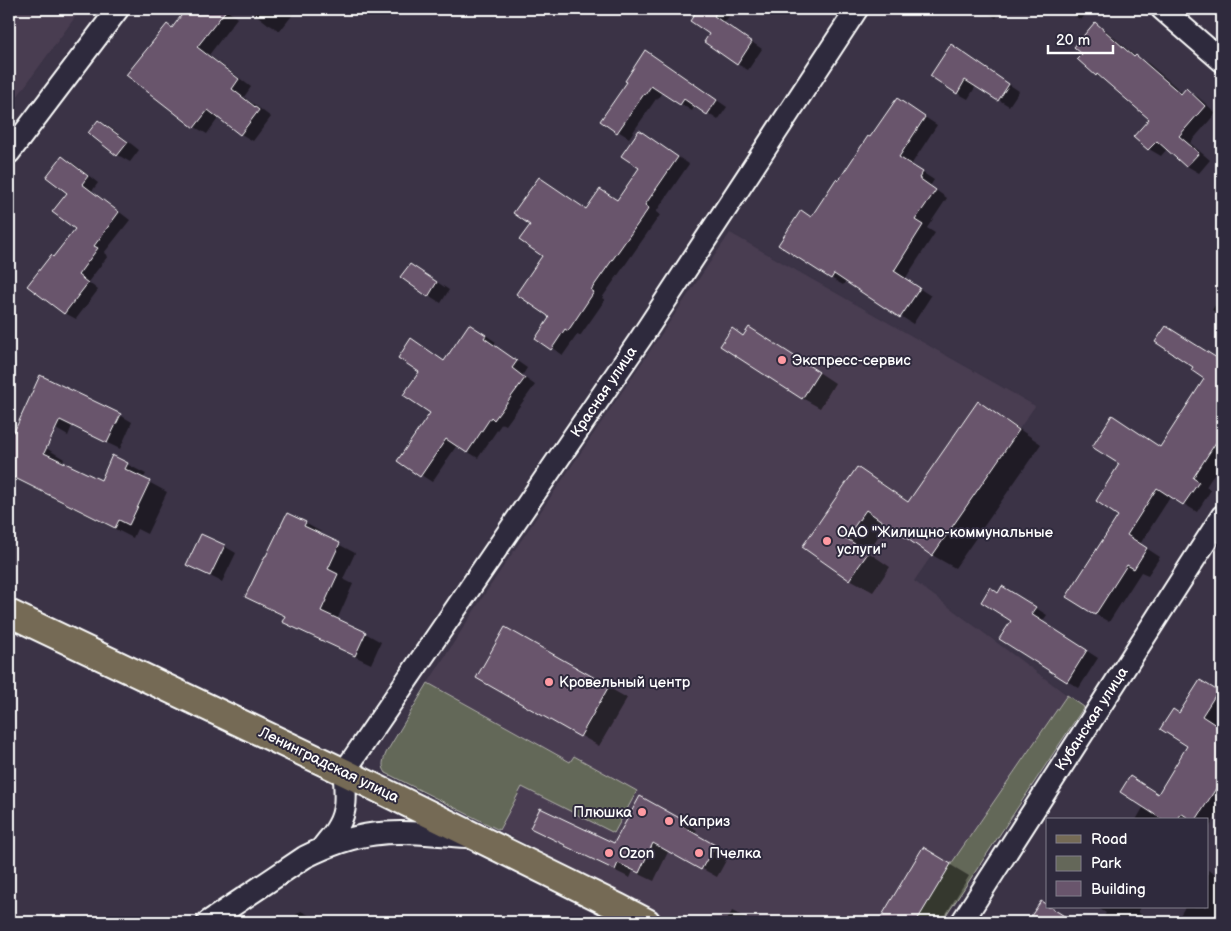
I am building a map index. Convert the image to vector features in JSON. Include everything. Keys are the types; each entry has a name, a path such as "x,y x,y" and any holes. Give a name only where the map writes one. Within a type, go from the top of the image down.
{"main road":[{"name":"Ленинградская улица","path":"9,613 344,772 647,922"}],"street":[{"path":"9,153 118,9"},
{"name":"Красная улица","path":"344,772 641,338 857,9"},
{"path":"1162,9 1222,61"},
{"name":"Кубанская улица","path":"962,922 1222,516"},
{"path":"322,848 338,826 345,809 344,772"},
{"path":"208,922 305,857 322,848 340,842 375,834 418,834 478,838"}],"shaded area":[{"path":"9,9 81,9 9,108"},
{"path":"730,233 1035,406 914,581 1067,695 951,864 916,922 673,922 499,830 521,786 614,833 574,756 570,762 428,683 486,592"}],"green space":[{"path":"428,683 570,762 574,756 637,791 614,833 522,787 499,830 386,773 383,763 386,753"},
{"path":"1067,695 1084,707 942,922 916,922 951,864"}],"building":[{"path":"186,9 227,9 197,47 239,79 232,89 259,110 240,135 208,110 194,128 126,75 167,24 172,28"},
{"path":"698,9 719,9 714,16 752,42 737,65 704,42 709,34 690,21"},
{"path":"1095,22 1134,57 1136,55 1181,94 1186,88 1205,106 1179,136 1199,153 1186,167 1157,141 1148,150 1133,137 1149,119 1077,59 1082,54 1074,47"},
{"path":"951,44 1009,84 998,101 965,80 957,94 930,76"},
{"path":"645,50 717,100 707,115 684,99 680,105 651,86 617,133 600,121 627,82 625,81"},
{"path":"897,98 925,117 899,157 923,172 919,178 936,190 915,220 923,225 894,271 920,288 900,318 834,274 831,279 778,245 801,210 811,217 836,179 838,181 868,136 870,137"},
{"path":"98,120 128,142 117,156 88,133"},
{"path":"639,130 678,157 645,205 649,208 591,290 594,292 568,331 565,329 551,350 535,339 549,318 548,316 516,294 542,256 519,240 530,225 513,213 539,177 586,209 600,189 617,200 639,168 621,156"},
{"path":"62,156 88,176 82,184 119,212 94,246 98,248 78,275 88,283 64,314 27,286 51,255 53,257 75,229 52,212 67,193 46,177"},
{"path":"410,264 437,282 428,297 400,277"},
{"path":"469,324 486,335 484,338 517,361 512,368 525,378 494,420 491,417 467,453 446,439 420,477 397,461 430,413 403,395 419,372 398,358 411,338 444,361"},
{"path":"1166,326 1217,358 1222,350 1222,433 1193,478 1199,482 1183,505 1157,488 1127,535 1147,548 1134,569 1127,565 1095,615 1066,597 1118,516 1096,501 1119,464 1092,447 1112,415 1160,447 1204,379 1191,370 1193,367 1155,342"},
{"path":"749,327 819,372 802,399 720,346 732,328 743,336"},
{"path":"40,375 121,414 107,443 60,420 44,453 101,480 112,455 128,463 125,469 150,481 129,525 119,520 115,528 9,475 9,430 14,432"},
{"path":"978,401 1019,430 932,556 866,510 846,538 868,553 849,580 802,547 857,467 908,502"},
{"path":"287,513 306,522 304,526 340,543 328,569 338,574 321,611 366,632 355,656 282,622 285,616 245,597"},
{"path":"201,534 225,545 210,576 186,565"},
{"path":"1002,586 1036,607 1031,614 1087,650 1067,682 999,639 1011,621 981,602 990,587 998,593"},
{"path":"505,627 609,686 580,737 476,678"},
{"path":"1200,680 1218,691 1202,716 1222,729 1222,779 1197,818 1188,818 1181,813 1177,818 1160,818 1120,792 1130,776 1158,794 1187,746 1160,729 1173,709 1179,713"},
{"path":"640,796 683,820 680,825 715,845 701,870 653,843 639,873 618,863 615,870 530,828 540,808 614,843"},
{"path":"923,847 951,864 916,922 878,922"},
{"path":"1041,901 1046,904 1046,908 1052,908 1074,922 1027,922"}],"place":[{"name":"Экспресс-сервис","path":"782,360"},
{"name":"ОАО \"Жилищно-коммунальные услуги\"","path":"827,541"},
{"name":"Кровельный центр","path":"549,682"},
{"name":"Плюшка","path":"642,812"},
{"name":"Каприз","path":"669,821"},
{"name":"Ozon","path":"609,853"},
{"name":"Пчелка","path":"699,853"}]}
